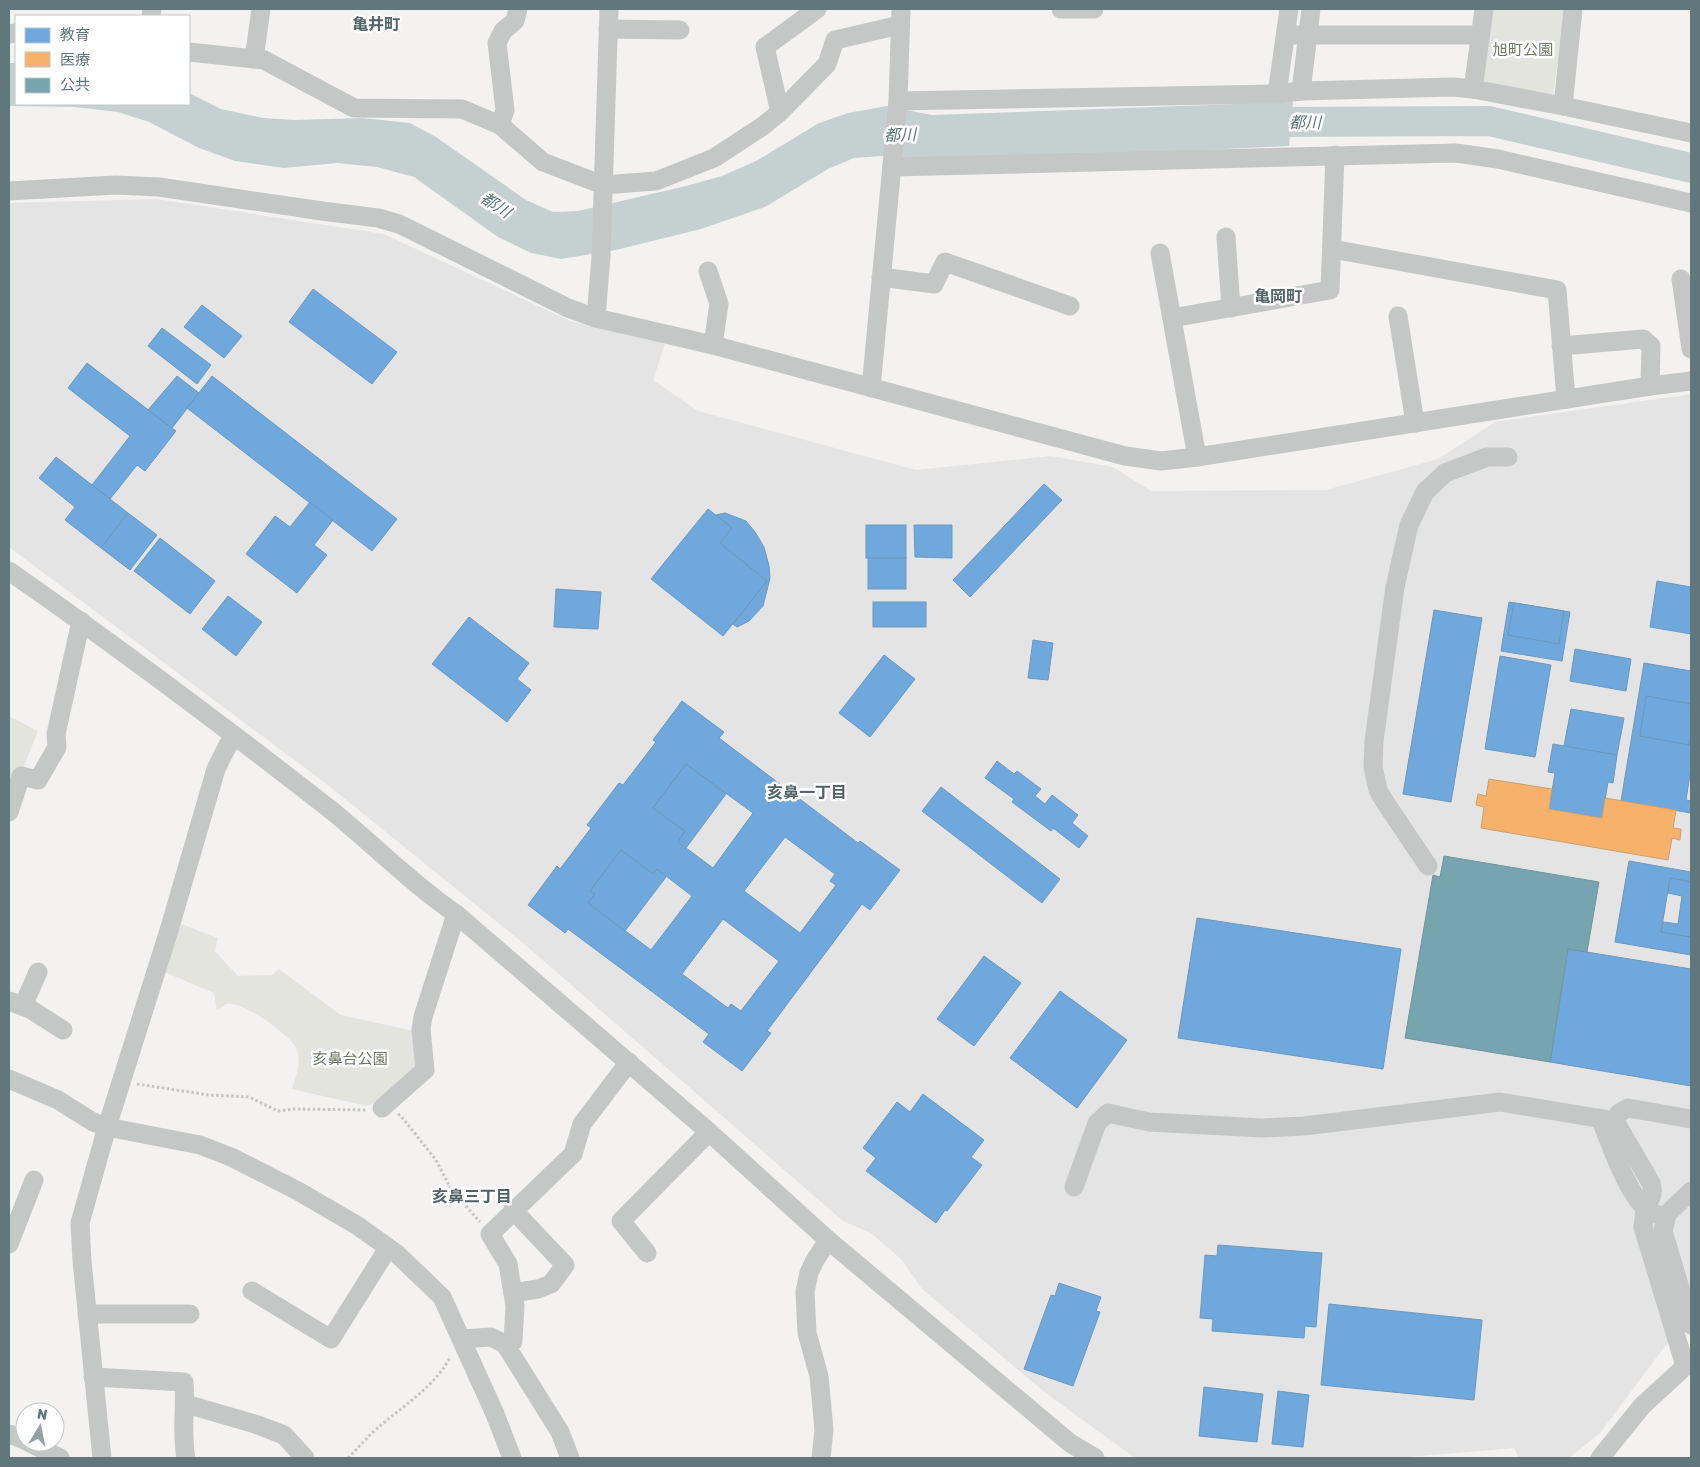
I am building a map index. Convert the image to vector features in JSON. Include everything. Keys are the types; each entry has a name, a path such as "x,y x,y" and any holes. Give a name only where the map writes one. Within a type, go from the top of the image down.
{"street":[{"path":"254,59 261,9"},
{"path":"500,125 505,110 497,43 503,32 515,21 518,9"},
{"path":"596,318 601,256 609,9"},
{"path":"780,112 766,47 817,9"},
{"path":"1061,9 1094,9"},
{"path":"1277,94 1289,9"},
{"path":"1301,91 1311,9"},
{"path":"1472,89 1484,9"},
{"path":"1563,106 1573,9"},
{"path":"190,52 264,60 354,108 462,109 500,125 543,162 603,191 656,180 714,158 763,126 780,112 827,64 835,40 901,17 898,101 871,388"},
{"path":"608,30 680,30"},
{"path":"1286,35 1480,35"},
{"path":"898,101 1277,94 1301,91 1454,87 1563,106 1691,134"},
{"path":"892,167 1456,153 1498,159 1691,203"},
{"path":"1172,318 1330,290 1335,155"},
{"path":"9,191 116,185 159,187 322,212 378,218 399,224 568,308 596,318 713,345 1125,456 1161,461 1198,457 1691,381"},
{"path":"1226,237 1231,308"},
{"path":"1332,249 1557,290 1566,400"},
{"path":"1160,252 1198,457"},
{"path":"882,277 934,284 945,262 1070,306"},
{"path":"708,271 719,304 713,345"},
{"path":"1681,278 1691,349"},
{"path":"1398,316 1415,423"},
{"path":"1561,346 1643,338 1651,346 1650,386"},
{"path":"1428,866 1378,790 1373,768 1374,742 1395,587 1409,525 1425,492 1445,473 1487,456 1508,457"},
{"path":"9,571 80,621 233,735 332,812 437,901 456,914 629,1062 828,1240 1070,1443 1089,1456"},
{"path":"9,812 21,776 38,780 57,747 56,734 80,621"},
{"path":"102,1458 87,1314 80,1223 107,1127 168,936 216,769 233,735"},
{"path":"382,1108 425,1070 421,1029 423,1017 456,914"},
{"path":"38,972 16,1003 63,1030"},
{"path":"505,1344 513,1341 515,1306 508,1264 490,1234 573,1154 582,1124 629,1062"},
{"path":"9,1079 58,1100 93,1122 107,1127 200,1145 231,1158 298,1191 358,1226 397,1254 442,1297 495,1414 512,1458"},
{"path":"1074,1187 1096,1123 1108,1113 1149,1122 1262,1128 1304,1126 1500,1102 1608,1119 1628,1108 1691,1119"},
{"path":"1600,1458 1642,1406 1688,1364 1643,1227 1645,1210 1653,1196 1651,1183 1608,1119"},
{"path":"646,1254 620,1221 709,1132"},
{"path":"9,1244 34,1180"},
{"path":"1691,1191 1667,1214 1663,1231 1691,1325"},
{"path":"513,1293 538,1289 551,1284 564,1265 514,1210"},
{"path":"1645,1210 1653,1214 1667,1214"},
{"path":"821,1458 824,1430 819,1376 807,1333 805,1292 809,1273 828,1240"},
{"path":"252,1291 331,1339 388,1248"},
{"path":"87,1314 190,1314"},
{"path":"462,1339 491,1337 505,1344 560,1432 570,1458"},
{"path":"93,1377 184,1382 186,1404 183,1444 186,1458"},
{"path":"186,1404 255,1424 284,1435 305,1458"},
{"path":"48,1452 60,1458"}],"path":[{"path":"122,1082 209,1095 249,1097 278,1111 294,1109 369,1110 382,1108 401,1116 436,1160 451,1189 490,1234"},
{"path":"348,1458 372,1433 441,1374 462,1339"}],"shaded area":[{"path":"156,199 384,234 570,321 665,344 653,380 698,411 916,470 1051,456 1113,467 1151,491 1326,490 1438,459 1495,422 1691,394 1691,1322 1666,1345 1600,1433 1569,1458 1519,1458 1514,1448 1397,1458 1135,1458 1047,1394 922,1289 902,1260 871,1233 843,1221 523,943 324,782 9,547 9,203"}],"green space":[{"name":"旭町公園","path":"1491,9 1566,9 1553,94 1487,85 1482,77"},
{"path":"9,716 38,731 9,804"},
{"name":"亥鼻台公園","path":"176,922 218,938 215,951 238,976 272,975 279,969 341,1015 414,1031 415,1068 386,1095 367,1106 292,1089 298,1070 298,1055 297,1050 286,1036 266,1020 234,1004 227,1004 217,1010 214,993 162,971"}],"water":[{"path":"9,63 15,63 15,105 190,105 190,94 221,109 263,118 294,120 363,118 410,123 436,137 526,200 553,212 578,211 722,176 756,161 819,123 848,113 887,106 932,115 1293,102 1289,146 1062,157 913,158 884,156 854,158 828,169 765,207 701,229 616,250 561,259 531,253 498,237 414,177 377,167 337,163 284,168 235,161 199,148 149,122 118,112 75,107 9,106"}],"building: 教育":[{"path":"313,289 397,352 372,384 289,322"},
{"path":"202,305 242,336 224,358 184,327"},
{"path":"162,328 211,365 197,384 148,346"},
{"path":"87,363 176,431 145,471 137,465 110,499 92,485 130,436 68,388"},
{"path":"177,376 199,393 172,428 148,410"},
{"path":"212,376 397,519 372,551 187,408"},
{"path":"56,457 128,513 101,548 65,520 75,507 39,478"},
{"path":"1044,484 1062,500 970,597 953,580"},
{"path":"310,502 333,520 314,545 327,555 297,593 246,554 275,516 290,527"},
{"path":"708,509 732,528 720,543 767,581 723,636 651,579"},
{"path":"128,513 157,535 130,570 101,548"},
{"path":"725,513 746,521 764,547 769,566 770,578 763,606 749,621 737,627 733,624 767,581 720,543 732,528 716,515"},
{"path":"866,525 906,525 906,558 866,558"},
{"path":"914,525 952,525 952,558 915,557"},
{"path":"160,538 215,581 190,614 134,571"},
{"path":"868,558 906,558 906,589 868,589"},
{"path":"1657,581 1691,587 1691,634 1650,627"},
{"path":"556,589 601,592 598,629 554,627"},
{"path":"228,596 262,622 236,656 202,629"},
{"path":"873,602 926,602 926,627 873,627"},
{"path":"1509,602 1570,612 1562,661 1501,651"},
{"path":"1514,603 1564,611 1559,644 1508,635"},
{"path":"1434,610 1482,618 1451,802 1403,794"},
{"path":"469,617 529,663 517,679 531,690 507,722 432,664"},
{"path":"1033,640 1053,643 1048,680 1028,678"},
{"path":"1575,649 1631,659 1626,691 1570,681"},
{"path":"884,655 915,679 870,737 839,713"},
{"path":"1500,656 1551,665 1535,757 1485,749"},
{"path":"1644,663 1691,671 1691,768 1686,800 1691,801 1691,813 1621,801"},
{"path":"1646,696 1691,704 1689,745 1640,736"},
{"path":"682,701 724,732 719,738 858,843 860,841 900,870 870,910 862,904 767,1031 771,1033 742,1071 703,1042 709,1034 568,929 565,933 528,905 557,866 560,869 591,828 587,825 619,783 623,785 656,742 653,740","holes":["686,764 753,813 713,868 678,842 685,831 653,808","785,837 835,874 830,881 836,885 800,933 744,891","621,850 653,874 657,869 692,896 651,950 588,903 595,894 590,891","723,919 779,961 741,1011 731,1004 728,1008 682,974"]},
{"path":"1571,709 1624,718 1617,755 1564,746"},
{"path":"1553,744 1617,755 1613,783 1608,782 1602,818 1549,809 1555,773 1548,772"},
{"path":"997,761 1014,774 1017,771 1041,789 1035,796 1045,804 1052,795 1078,815 1072,823 1088,836 1079,848 1053,828 1051,831 1012,802 1014,799 985,778"},
{"path":"686,764 726,794 686,848 678,842 685,831 653,808"},
{"path":"941,787 1060,879 1042,903 922,811"},
{"path":"621,850 653,874 657,869 666,877 625,931 588,903 595,894 590,891"},
{"path":"1629,861 1691,872 1691,882 1670,878 1661,932 1691,937 1691,955 1615,942"},
{"path":"1670,878 1691,882 1691,937 1661,932 1663,922 1678,924 1682,896 1668,893"},
{"path":"1197,918 1401,949 1383,1069 1178,1038"},
{"path":"1568,949 1691,969 1691,1086 1550,1062"},
{"path":"984,956 1021,983 974,1046 937,1019"},
{"path":"1060,991 1127,1040 1077,1108 1010,1058"},
{"path":"923,1094 984,1140 971,1157 982,1165 936,1223 866,1171 876,1158 863,1148 897,1102 910,1112"},
{"path":"1218,1245 1322,1253 1316,1327 1305,1326 1304,1338 1212,1331 1213,1319 1200,1318 1205,1255 1217,1256"},
{"path":"1059,1283 1101,1297 1096,1311 1100,1312 1073,1386 1024,1369 1051,1295 1055,1296"},
{"path":"1329,1304 1482,1320 1474,1400 1321,1385"},
{"path":"1204,1387 1263,1394 1257,1442 1199,1436"},
{"path":"1278,1391 1309,1395 1303,1447 1272,1444"}],"building: 医療":[{"path":"1489,779 1552,789 1549,809 1602,818 1605,798 1676,810 1673,828 1681,829 1680,840 1672,838 1668,860 1481,828 1484,807 1476,805 1478,794 1486,796"}],"building: 公共":[{"path":"1444,856 1599,882 1587,952 1568,949 1550,1062 1405,1038 1433,875 1440,877"}],"waterway":[{"name":"都川","path":"1250,122 1489,121 1691,168"}],"district":[{"name":"亀井町","path":"376,24"},
{"name":"亀岡町","path":"1278,296"},
{"name":"亥鼻一丁目","path":"807,792"},
{"name":"亥鼻三丁目","path":"472,1196"}]}
